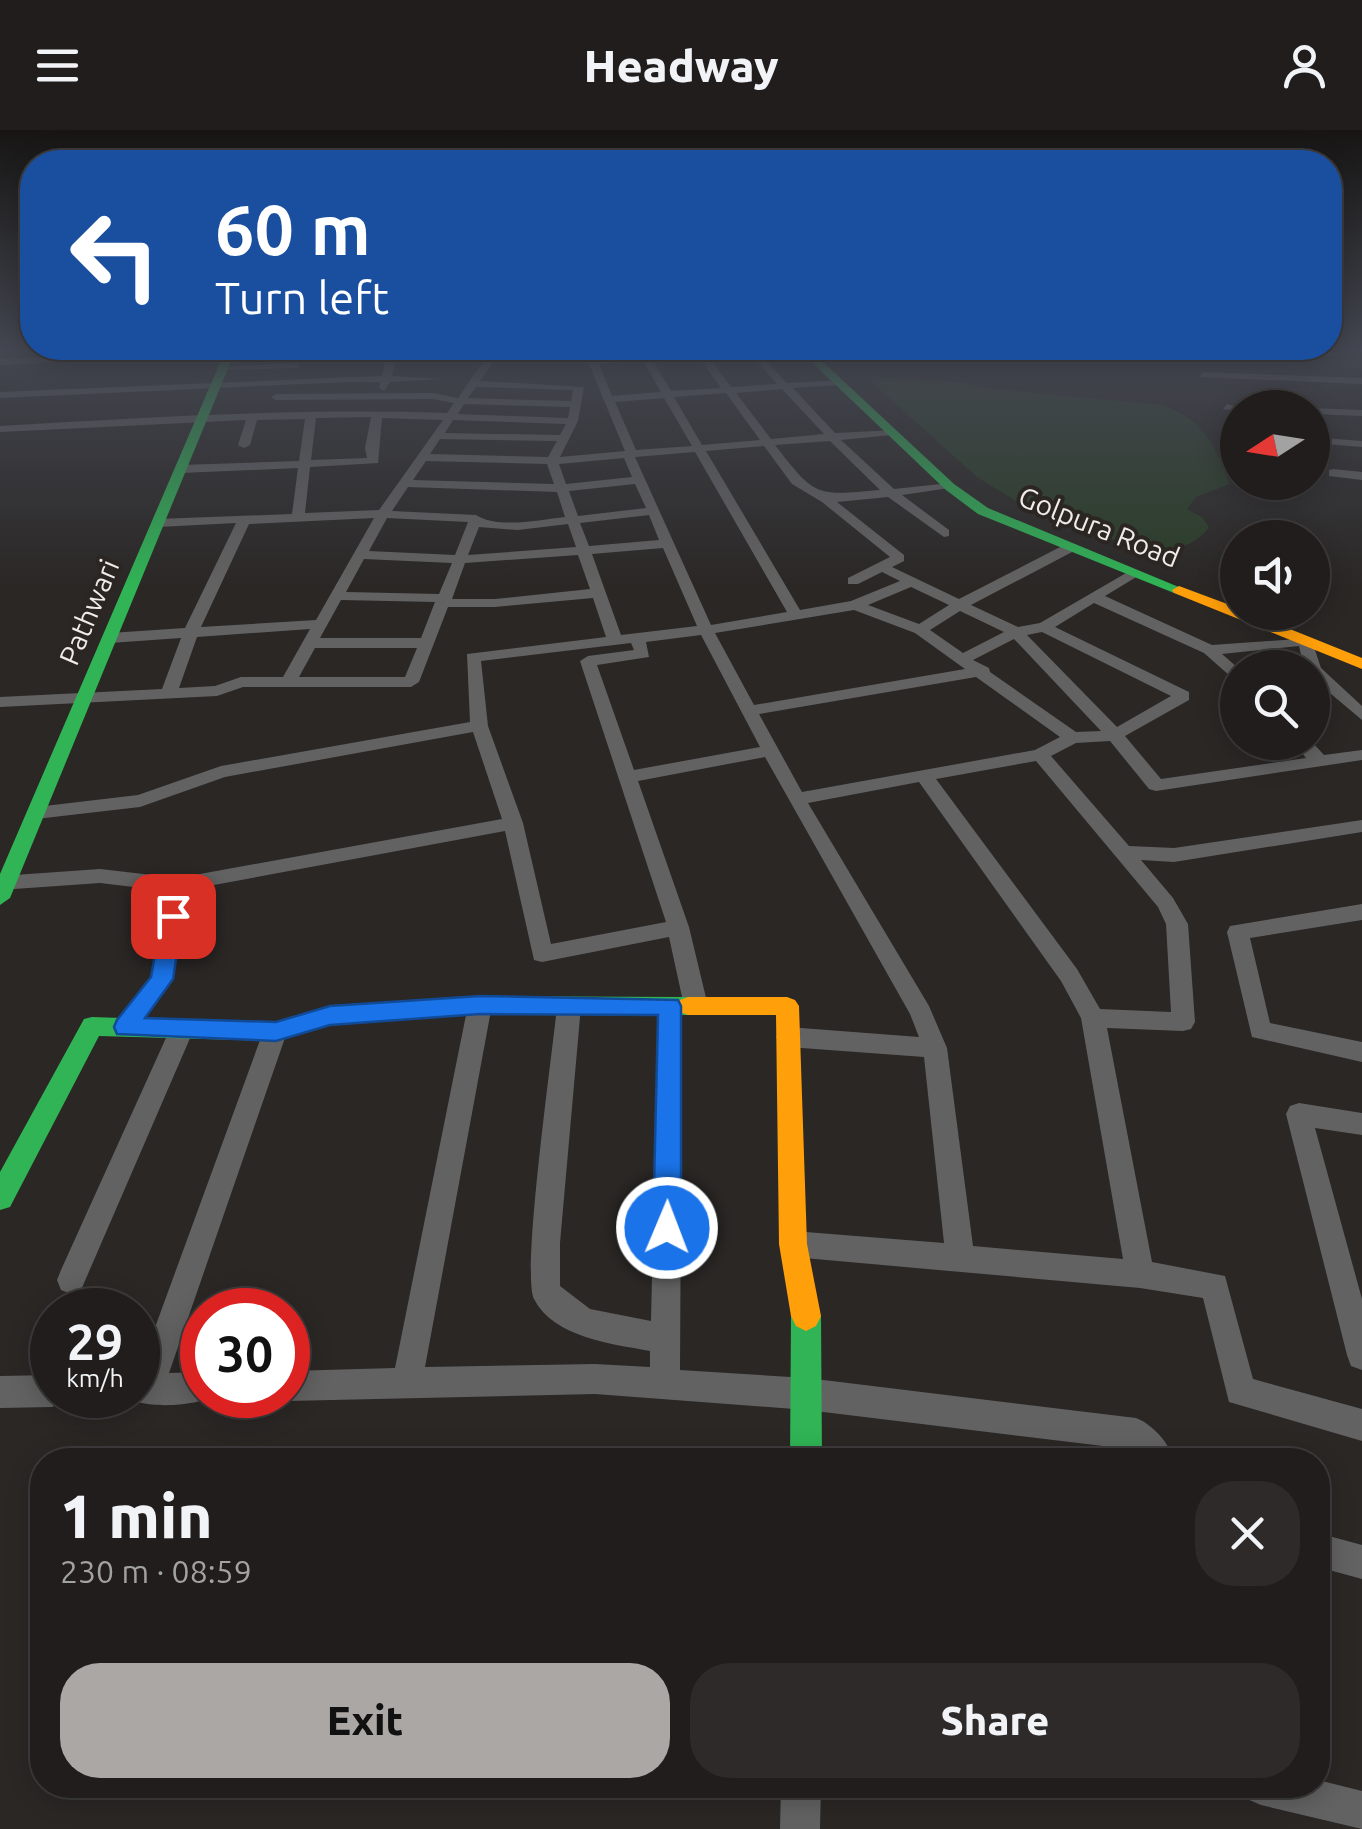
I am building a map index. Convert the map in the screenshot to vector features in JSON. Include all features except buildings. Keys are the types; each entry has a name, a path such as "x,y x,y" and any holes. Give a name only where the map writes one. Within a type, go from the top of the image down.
{"street":[{"name":"Pathwari","path":"2,888 198,428"},
{"path":"244,445 249,428"},
{"path":"298,517 310,428"},
{"path":"181,469 374,461 370,448 373,428"},
{"path":"288,682 383,514 440,428"},
{"path":"569,428 552,461 615,640"},
{"path":"620,428 706,630 796,798 921,1012 936,1048 960,1258"},
{"path":"690,428 794,612"},
{"path":"756,428 796,481 804,483 816,497 950,487"},
{"path":"826,428 869,476 944,533"},
{"name":"Golpura Road","path":"888,428 950,487 983,511 1362,664"},
{"path":"420,457 552,461 892,432"},
{"path":"434,436 563,438"},
{"path":"1330,441 1362,444"},
{"path":"1333,473 1362,476"},
{"path":"403,483 562,488 640,480"},
{"path":"826,499 899,558 852,580"},
{"path":"475,523 518,526 654,511"},
{"path":"0,702 216,691 240,682 411,682 476,519 383,514 158,523"},
{"path":"170,693 192,630 244,520"},
{"path":"360,556 485,560 668,543"},
{"path":"920,630 959,605 1069,548"},
{"path":"880,566 1016,632 1116,736 1156,785 1362,755"},
{"path":"964,659 1016,632 1044,627 1133,573"},
{"path":"678,927 542,954 513,823 479,726 473,658 706,630 794,612 855,605 912,581"},
{"path":"337,596 495,603 598,593"},
{"path":"1094,597 1210,650 1220,660"},
{"path":"855,605 920,630 1072,738"},
{"path":"110,638 321,624"},
{"path":"796,798 1040,755 1072,738 1116,736 1183,696 1044,627"},
{"path":"638,638 643,654 588,662 678,927 683,1006 664,1384"},
{"path":"1210,650 1306,641 1313,670 1362,715"},
{"path":"310,643 426,643"},
{"path":"748,711 983,672"},
{"path":"36,813 140,801 221,772 479,726"},
{"path":"626,777 770,751"},
{"path":"1040,755 1166,902 1176,924 1183,1022 1093,1018"},
{"path":"924,776 1069,976 1093,1018 1140,1274"},
{"path":"2,888 100,876 178,884 513,823"},
{"path":"1124,852 1174,855 1362,826"},
{"path":"126,1027 162,979 178,884"},
{"path":"1362,912 1238,932 1260,1030 1362,1052"},
{"path":"0,1198 92,1026 276,1032 330,1016 480,1005 788,1006 793,1244 806,1310 806,1448"},
{"path":"406,1383 480,1005"},
{"path":"568,1006 546,1243 546,1293 583,1323 665,1339"},
{"path":"71,1280 182,1028"},
{"path":"160,1343 276,1032"},
{"path":"788,1037 936,1048"},
{"path":"1362,1124 1299,1114 1362,1355"},
{"path":"793,1244 1140,1274 1215,1286 1240,1391 1362,1425"},
{"path":"310,1385 594,1379 807,1394 1136,1434 1148,1448"},
{"path":"0,1392 30,1391"},
{"path":"1330,1553 1362,1562"},
{"path":"800,1829 801,1798"},
{"path":"1312,1798 1362,1811"}],"green space":[{"path":"923,428 1200,428 1220,459 1220,488 1196,497 1187,509 1202,517 1209,527 1197,539 1166,551 1149,553 1021,504 977,477"}],"traffic: fast":[{"path":"0,898 198,428"},
{"path":"887,428 950,487 983,511 1179,590"},
{"path":"0,1198 92,1026 275,1032 330,1015 480,1005 688,1006"},
{"path":"806,1316 806,1448"}],"traffic: slow":[{"path":"1179,590 1362,664"},
{"path":"688,1006 787,1006 793,1244 806,1316"}],"route":[{"path":"173,916 162,979 126,1027 276,1032 330,1016 480,1005 670,1006 667,1228"}]}
